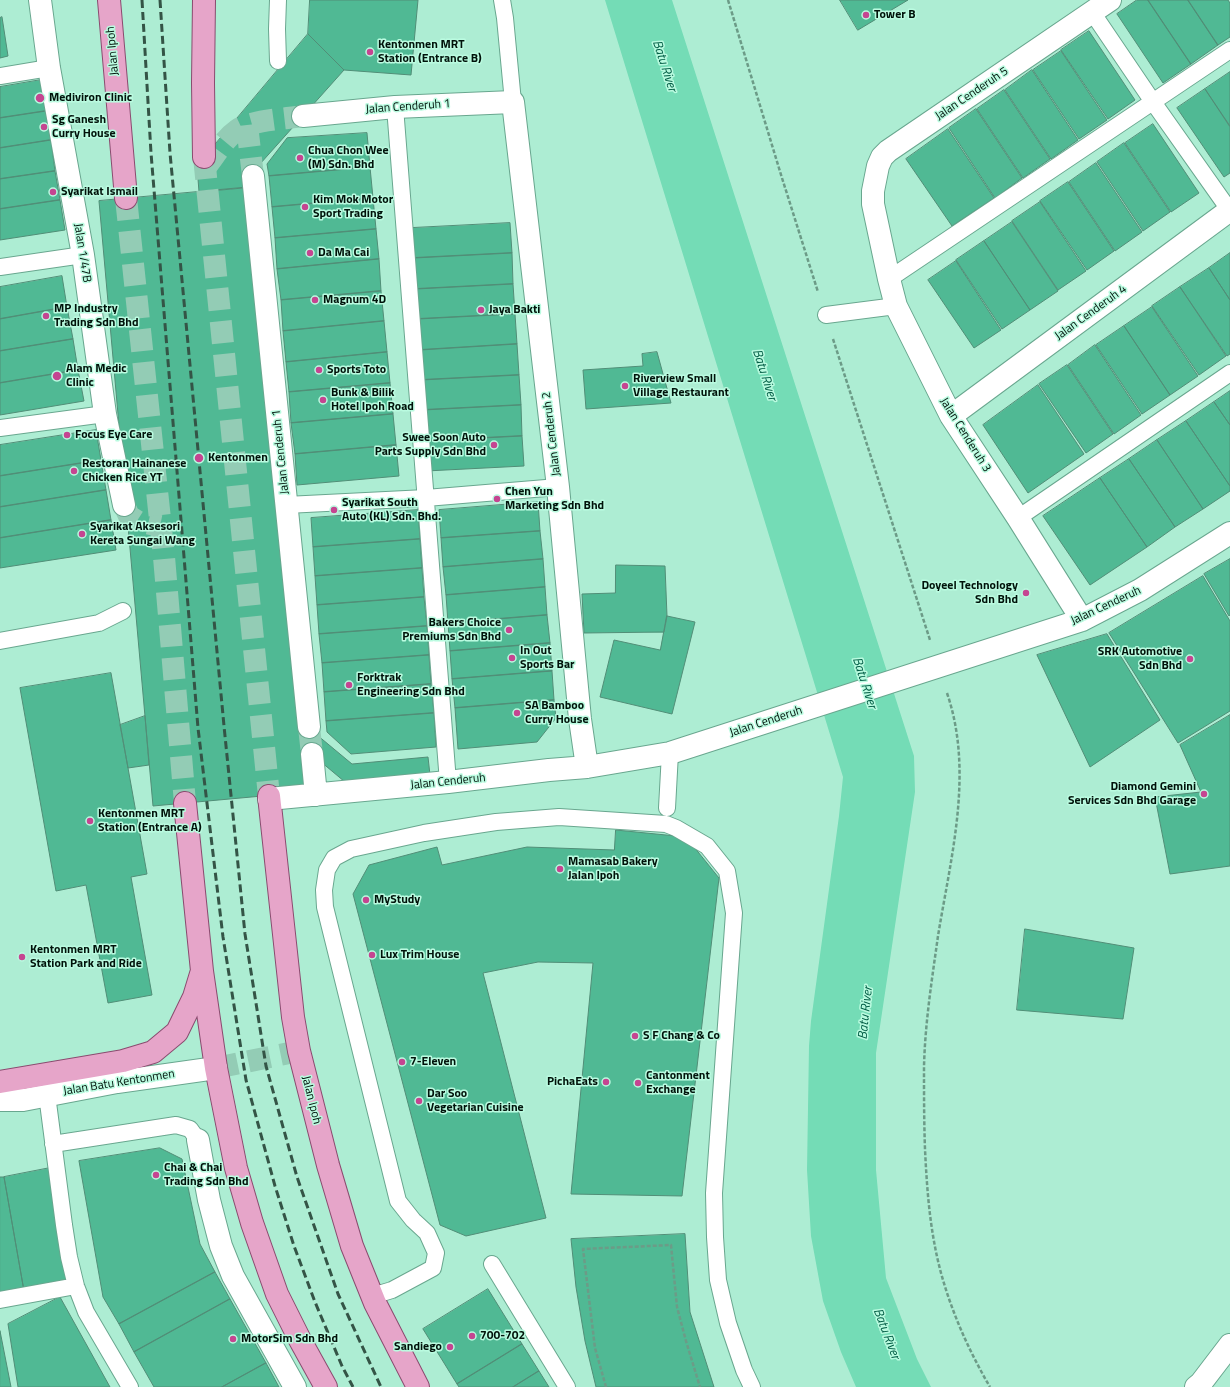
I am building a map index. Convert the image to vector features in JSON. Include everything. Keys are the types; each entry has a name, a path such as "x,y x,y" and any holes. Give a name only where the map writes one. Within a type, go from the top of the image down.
{"main road":[{"name":"Jalan Ipoh","path":"109,0 126,198"},
{"path":"204,0 204,157"},
{"name":"Jalan Ipoh","path":"269,798 290,995 299,1050 328,1165 352,1246 372,1296 418,1387"},
{"path":"185,803 202,971 216,1068 236,1168 252,1223 277,1294 326,1387"},
{"path":"0,1082 123,1061 153,1052 177,1032 194,997 202,971"}],"street":[{"name":"Jalan 1/47B","path":"40,0 49,68 83,255 105,414 124,506"},
{"name":"Jalan Cenderuh 5","path":"874,213 873,191 875,178 882,157 888,151 1110,0"},
{"name":"Jalan Cenderuh 1","path":"311,111 341,112 395,107 513,102"},
{"name":"Jalan Cenderuh 2","path":"513,102 558,487 580,719 587,767"},
{"name":"Jalan Cenderuh 1","path":"253,176 309,727"},
{"name":"Jalan Cenderuh 4","path":"951,416 1230,210"},
{"name":"Jalan Cenderuh 3","path":"874,213 896,306 951,416 1018,518 1082,620"},
{"name":"Jalan Cenderuh","path":"269,798 316,795 587,767 670,753 1082,620 1140,590 1230,533"},
{"path":"312,754 316,795"},
{"name":"Jalan Batu Kentonmen","path":"0,1100 23,1100 117,1082 216,1068"},
{"path":"0,1104 23,1100"},
{"name":"Jalan Batu Kentonmen","path":"0,1113 23,1100"},
{"path":"198,1140 209,1200 221,1246 230,1270 295,1387"},
{"path":"1196,1387 1201,1383 1230,1345"}],"lane":[{"path":"278,0 278,61"},
{"path":"502,0 513,102"},
{"path":"1092,12 1153,102 1230,210"},
{"path":"889,279 1230,50"},
{"path":"0,76 49,68"},
{"path":"395,107 448,782"},
{"path":"0,267 83,255"},
{"path":"826,315 896,306"},
{"path":"1018,518 1230,373"},
{"path":"0,428 105,414"},
{"path":"286,505 426,498 558,487"},
{"path":"0,641 99,623 124,611"},
{"path":"667,808 670,753"},
{"path":"372,1296 392,1290 433,1268 436,1253 427,1233 413,1220 398,1201 325,907 324,890 327,870 334,858 351,849 424,833 496,822 559,817 666,824 676,828 707,846 727,871 730,885 734,913 714,1193 715,1237 718,1280 728,1323 744,1370 752,1387"},
{"path":"47,1096 64,1225 69,1257 76,1286 86,1312 130,1387"},
{"path":"53,1144 176,1124 190,1129 198,1140"},
{"path":"492,1264 567,1387"},
{"path":"0,1300 76,1286"}],"path":[{"path":"728,0 780,170 925,624"},
{"path":"952,705 959,756 959,799 929,1002 924,1066 926,1182 932,1232 951,1305 964,1337 990,1387"},
{"path":"606,1387 595,1348 583,1249 671,1245 677,1307 700,1387"}],"water":[{"name":"Batu River","path":"605,0 672,0 914,756 915,792 876,1053 876,1170 886,1278 917,1359 931,1387 856,1387 841,1352 823,1301 811,1236 807,1170 809,1046 843,777"}],"building":[{"name":"Kentonmen MRT Station (Entrance B)","path":"310,0 418,0 411,75 344,70 308,34"},
{"name":"Tower B","path":"840,0 908,0 858,30"},
{"path":"1137,0 1148,0 1191,64 1163,83 1117,14"},
{"path":"1148,0 1188,0 1218,45 1191,64"},
{"path":"1188,0 1228,0 1230,3 1230,37 1218,45"},
{"path":"2,17 8,56 0,58 0,18"},
{"path":"1089,31 1135,100 1108,119 1061,50"},
{"path":"308,34 344,70 243,183 243,188 199,192 197,166"},
{"path":"1061,51 1107,120 1079,139 1033,70"},
{"path":"1032,70 1078,140 1051,159 1005,90"},
{"path":"1230,72 1230,126 1205,89"},
{"path":"41,80 46,111 0,118 0,87"},
{"path":"1205,89 1230,127 1230,173 1224,177 1177,108"},
{"path":"1004,90 1050,159 1023,178 977,109"},
{"path":"976,109 1022,178 995,198 949,128"},
{"path":"46,111 51,140 0,148 0,118"},
{"path":"1153,124 1199,193 1171,212 1125,143"},
{"path":"948,129 994,198 952,226 906,159"},
{"path":"367,133 370,167 269,176 267,164 287,138"},
{"path":"51,140 55,171 0,179 0,148"},
{"path":"1124,143 1170,212 1143,231 1097,162"},
{"path":"1096,163 1142,232 1115,251 1069,182"},
{"path":"370,167 373,198 272,207 269,176"},
{"path":"55,171 60,200 0,209 0,179"},
{"path":"1068,182 1114,251 1087,270 1040,201"},
{"name":"Kentonmen","path":"252,187 306,792 153,806 99,201"},
{"path":"373,198 376,229 275,238 272,207"},
{"path":"60,200 65,230 0,240 0,209"},
{"path":"1040,202 1086,271 1058,290 1012,221"},
{"path":"1012,222 1058,291 1030,310 984,241"},
{"path":"510,223 512,253 414,258 412,228"},
{"path":"376,229 379,259 277,269 275,238"},
{"path":"984,241 1030,310 1002,329 956,260"},
{"path":"512,253 513,284 416,289 414,258"},
{"path":"1230,253 1230,300 1209,268"},
{"path":"379,259 381,291 281,300 277,269"},
{"path":"956,261 1001,330 974,348 928,280"},
{"path":"1209,268 1230,300 1230,354 1227,356 1180,287"},
{"path":"62,276 67,307 0,319 0,287"},
{"path":"513,284 515,314 418,319 416,289"},
{"path":"1180,287 1226,356 1199,375 1152,306"},
{"path":"381,291 384,321 283,331 281,300"},
{"path":"67,307 73,339 0,351 0,319"},
{"path":"1152,307 1198,376 1170,395 1124,326"},
{"path":"515,314 517,344 420,350 418,319"},
{"path":"384,321 387,352 286,362 283,331"},
{"path":"1124,326 1170,395 1142,414 1096,345"},
{"path":"73,339 78,370 0,383 0,351"},
{"path":"517,344 519,375 421,380 420,350"},
{"path":"1095,345 1141,415 1114,434 1068,365"},
{"path":"387,352 390,383 289,392 286,362"},
{"name":"Riverview Small Village Restaurant","path":"657,352 671,403 586,409 583,370 643,366 642,354"},
{"path":"1067,365 1113,434 1086,453 1039,384"},
{"path":"78,370 84,401 0,415 0,383"},
{"path":"519,375 521,405 423,410 421,380"},
{"path":"390,383 393,414 291,423 289,392"},
{"path":"1038,385 1084,454 1028,493 983,425"},
{"path":"1230,391 1230,425 1214,402"},
{"path":"1214,402 1230,425 1230,486 1186,421"},
{"path":"521,405 522,436 424,441 423,410"},
{"path":"393,414 396,445 295,454 291,423"},
{"path":"1186,421 1230,486 1230,491 1203,509 1157,440"},
{"path":"96,430 101,460 0,476 0,445"},
{"path":"522,436 524,466 426,471 424,441"},
{"path":"1157,440 1203,509 1175,527 1129,459"},
{"path":"396,445 399,476 297,485 295,454"},
{"path":"1129,459 1175,527 1147,547 1100,478"},
{"path":"101,460 106,490 0,507 0,476"},
{"path":"1100,478 1147,547 1090,585 1043,516"},
{"path":"106,490 111,520 0,538 0,507"},
{"path":"538,502 540,531 441,538 439,510"},
{"path":"418,510 420,539 313,547 311,518"},
{"path":"111,520 116,550 0,568 0,538"},
{"path":"540,531 543,559 443,567 441,538"},
{"path":"420,539 422,568 315,576 313,547"},
{"path":"543,559 545,587 446,595 443,567"},
{"path":"1230,559 1230,615 1229,616 1204,574"},
{"path":"616,565 665,566 667,616 664,632 584,633 582,594 615,593"},
{"path":"422,568 424,597 317,605 315,576"},
{"path":"1203,576 1230,621 1230,711 1178,743 1109,633"},
{"path":"545,587 547,615 448,623 446,595"},
{"path":"424,597 427,626 319,634 317,605"},
{"path":"547,615 550,643 450,651 448,623"},
{"path":"667,616 695,622 672,714 600,697 614,640 660,650"},
{"path":"427,626 429,655 322,663 319,634"},
{"path":"1107,634 1160,720 1090,767 1037,655"},
{"path":"550,643 552,671 452,679 450,651"},
{"path":"429,655 431,684 324,692 322,663"},
{"path":"552,671 554,700 455,708 452,679"},
{"name":"Kentonmen MRT Station (Entrance A)","path":"111,673 147,874 131,877 152,995 108,1003 86,885 56,891 20,688"},
{"path":"431,684 434,713 326,721 324,692"},
{"path":"554,700 556,718 537,742 458,749 455,708"},
{"path":"434,713 436,747 351,754 327,732 326,721"},
{"name":"Diamond Gemini Services Sdn Bhd Garage","path":"1230,715 1230,866 1170,874 1155,797 1201,792 1180,745"},
{"path":"145,716 149,765 128,768 120,725"},
{"path":"299,720 352,764 428,757 430,775 345,782 302,746"},
{"name":"Cantonment Exchange","path":"616,830 686,837 719,878 682,1196 571,1194 593,963 538,962 483,973 546,1218 466,1236 440,1225 353,894 369,865 437,847 442,865 527,847 614,850"},
{"path":"1025,929 1134,948 1123,1019 1017,1010"},
{"path":"160,1148 182,1159 200,1244 215,1272 119,1324 103,1297 79,1161"},
{"path":"50,1168 71,1282 24,1291 4,1177"},
{"path":"0,1177 4,1177 24,1291 0,1295"},
{"path":"685,1234 690,1312 714,1387 596,1387 585,1341 576,1287 571,1239"},
{"path":"215,1272 230,1299 134,1352 119,1324"},
{"name":"700-702","path":"488,1289 522,1344 457,1384 423,1329"},
{"path":"60,1297 110,1387 18,1387 8,1324"},
{"path":"230,1299 266,1363 222,1387 154,1387 134,1352"},
{"path":"0,1331 11,1387 0,1387"},
{"path":"522,1344 539,1371 513,1387 459,1387 457,1384"},
{"path":"266,1363 279,1387 222,1387"},
{"path":"539,1371 549,1387 513,1387"}],"tunnel":[{"path":"205,168 224,143 237,130 251,124 268,120 303,116"},
{"path":"247,125 253,176"},
{"path":"204,157 269,796"},
{"path":"126,198 164,557 185,803"},
{"path":"124,505 129,516 137,521 160,526"},
{"path":"309,727 312,754"},
{"path":"216,1068 299,1051"}],"railway":[{"path":"142,0 151,153 198,728 223,937 246,1080 275,1186 294,1246 315,1302 342,1366 353,1387"},
{"path":"160,0 170,153 224,726 245,934 266,1066 297,1177 338,1294 381,1387"}],"place":[{"name":"Tower B","path":"866,15"},
{"name":"Kentonmen MRT Station (Entrance B)","path":"370,52"},
{"name":"Mediviron Clinic","path":"40,98"},
{"name":"Sg Ganesh Curry House","path":"44,127"},
{"name":"Chua Chon Wee (M) Sdn. Bhd","path":"300,158"},
{"name":"Syarikat Ismail","path":"53,192"},
{"name":"Kim Mok Motor Sport Trading","path":"305,207"},
{"name":"Da Ma Cai","path":"310,253"},
{"name":"Magnum 4D","path":"315,300"},
{"name":"Jaya Bakti","path":"481,310"},
{"name":"MP Industry Trading Sdn Bhd","path":"46,316"},
{"name":"Sports Toto","path":"319,370"},
{"name":"Alam Medic Clinic","path":"57,376"},
{"name":"Riverview Small Village Restaurant","path":"625,386"},
{"name":"Bunk & Bilik Hotel Ipoh Road","path":"323,400"},
{"name":"Focus Eye Care","path":"67,435"},
{"name":"Swee Soon Auto Parts Supply Sdn Bhd","path":"494,445"},
{"name":"Kentonmen","path":"199,458"},
{"name":"Restoran Hainanese Chicken Rice YT","path":"74,471"},
{"name":"Chen Yun Marketing Sdn Bhd","path":"497,499"},
{"name":"Syarikat South Auto (KL) Sdn. Bhd.","path":"334,510"},
{"name":"Syarikat Aksesori Kereta Sungai Wang","path":"82,534"},
{"name":"Doyeel Technology Sdn Bhd","path":"1026,593"},
{"name":"Bakers Choice Premiums Sdn Bhd","path":"509,630"},
{"name":"In Out Sports Bar","path":"512,658"},
{"name":"SRK Automotive Sdn Bhd","path":"1190,659"},
{"name":"Forktrak Engineering Sdn Bhd","path":"349,685"},
{"name":"SA Bamboo Curry House","path":"517,713"},
{"name":"Diamond Gemini Services Sdn Bhd Garage","path":"1204,794"},
{"name":"Kentonmen MRT Station (Entrance A)","path":"90,821"},
{"name":"Mamasab Bakery Jalan Ipoh","path":"560,869"},
{"name":"MyStudy","path":"366,900"},
{"name":"Lux Trim House","path":"372,955"},
{"name":"Kentonmen MRT Station Park and Ride","path":"22,957"},
{"name":"S F Chang & Co","path":"635,1036"},
{"name":"7-Eleven","path":"402,1062"},
{"name":"PichaEats","path":"606,1082"},
{"name":"Cantonment Exchange","path":"638,1083"},
{"name":"Dar Soo Vegetarian Cuisine","path":"419,1101"},
{"name":"Chai & Chai Trading Sdn Bhd","path":"156,1175"},
{"name":"700-702","path":"472,1336"},
{"name":"MotorSim Sdn Bhd","path":"233,1339"},
{"name":"Sandiego","path":"450,1347"}]}
